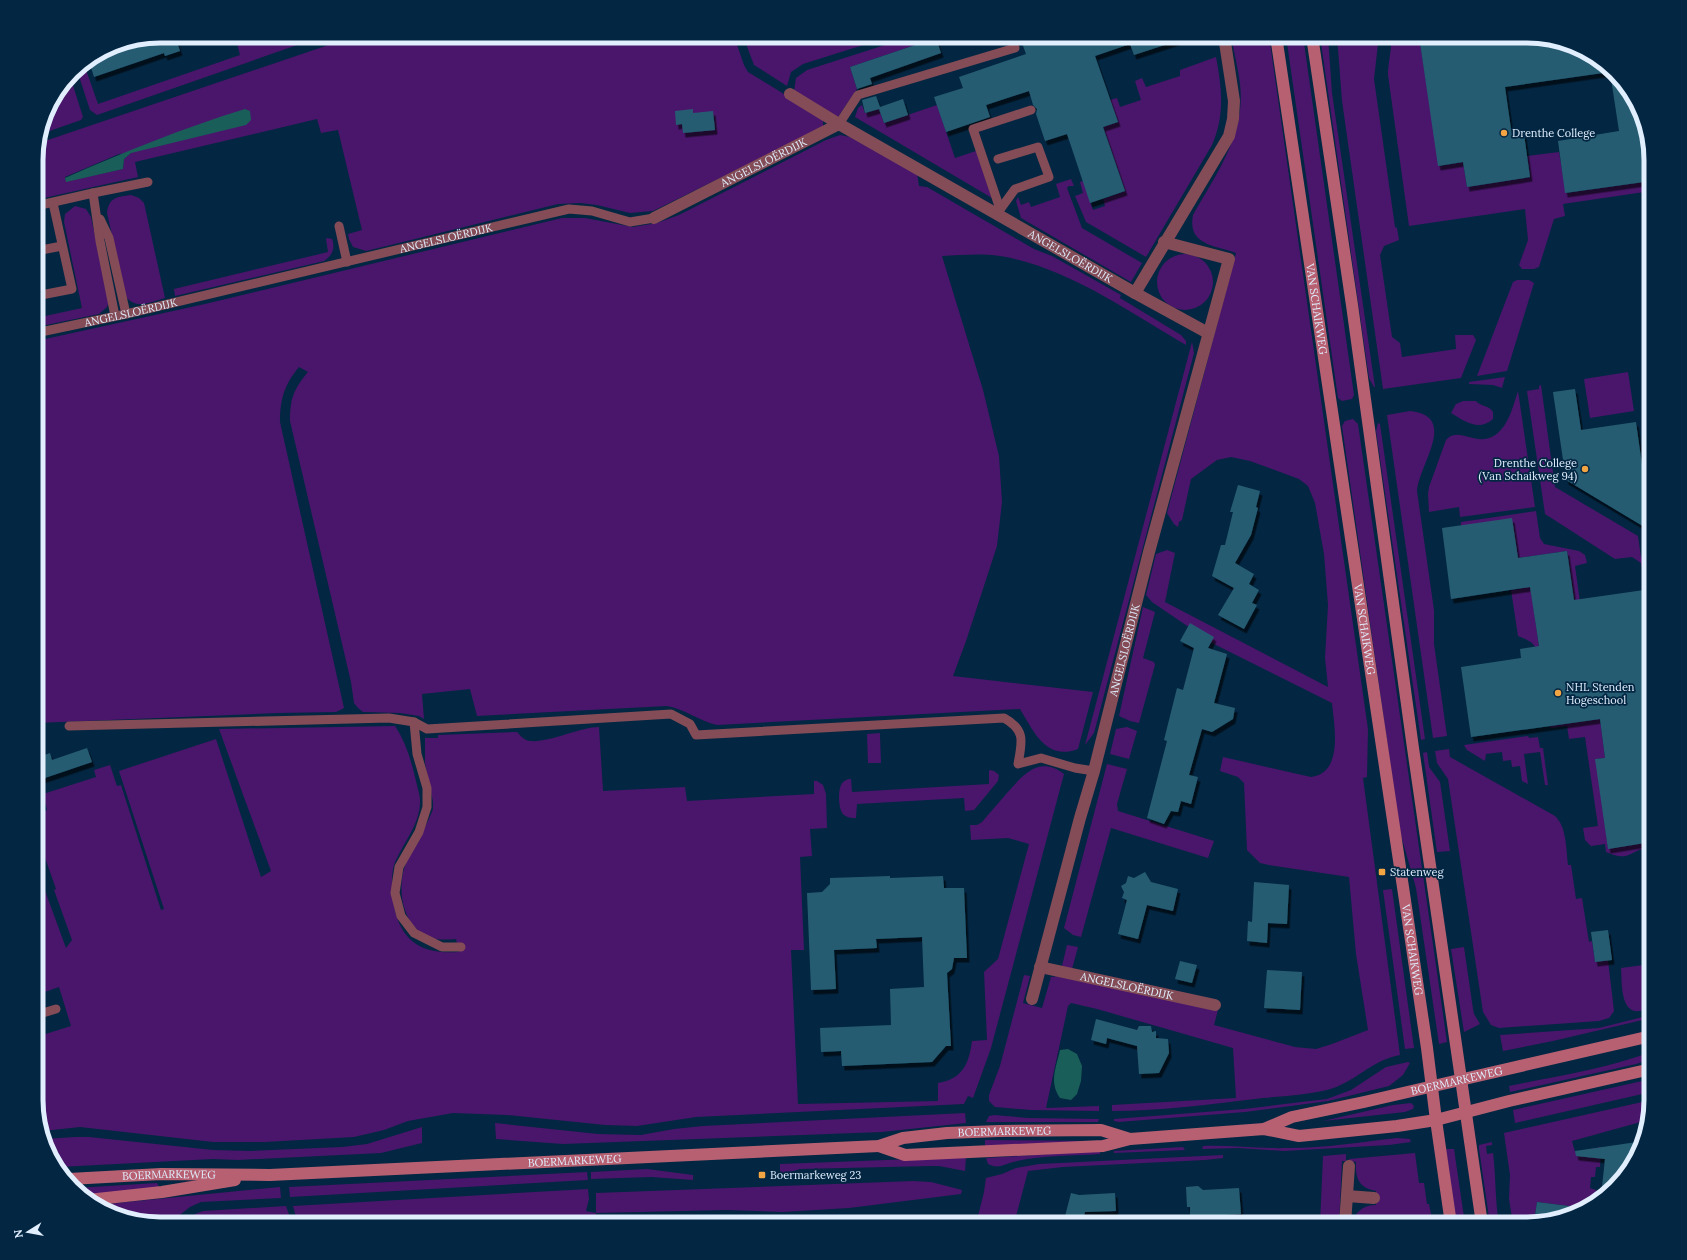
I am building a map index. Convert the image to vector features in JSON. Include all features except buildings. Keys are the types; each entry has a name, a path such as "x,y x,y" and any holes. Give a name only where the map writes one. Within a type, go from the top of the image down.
{"street":[{"path":"1135,293 1164,242 1229,136 1233,118 1234,101 1225,43"},
{"name":"VAN SCHAIKWEG","path":"1277,43 1397,841 1450,1217"},
{"path":"1313,43 1368,413 1414,756 1481,1217"},
{"name":"ANGELSLOËRDIJK","path":"790,94 839,124 999,211 1135,293 1208,333"},
{"name":"ANGELSLOËRDIJK","path":"654,218 839,124"},
{"name":"ANGELSLOËRDIJK","path":"1032,999 1094,771 1149,552 1229,259 1164,242"},
{"name":"ANGELSLOËRDIJK","path":"1040,967 1215,1005"},
{"name":"BOERMARKEWEG","path":"1264,1129 1292,1117 1644,1038"},
{"name":"BOERMARKEWEG","path":"879,1146 905,1155 1103,1146 1130,1139 1264,1129 1299,1136 1397,1126 1436,1120 1509,1101 1644,1071"},
{"name":"BOERMARKEWEG","path":"73,1179 161,1174 270,1175 879,1146 903,1138 947,1133 999,1131 1101,1130 1130,1139"},
{"path":"1346,1217 1349,1166"},
{"name":"BOERMARKEWEG","path":"99,1199 162,1192 270,1175"},
{"path":"1347,1196 1374,1198"}],"lane":[{"path":"839,124 858,95 1015,48"},
{"path":"999,211 973,129 1031,110"},
{"path":"998,159 1038,147 1049,177 1015,189 999,211"},
{"path":"43,205 148,182"},
{"path":"93,193 100,241 115,316"},
{"path":"43,294 72,288 53,203"},
{"name":"ANGELSLOËRDIJK","path":"43,331 126,314 570,209 592,211 630,222 654,218"},
{"path":"96,212 109,238 126,314"},
{"path":"339,226 347,262"},
{"path":"43,250 62,246"},
{"path":"69,726 389,718 414,722 427,728 671,714 690,724 696,735 1004,718 1014,723 1022,739 1018,764 1040,758 1076,768 1094,771"},
{"path":"414,722 416,754 427,788 428,807 419,832 399,866 395,893 402,916 414,933 442,947 461,947"},
{"path":"43,1013 56,1009"}],"shaded area":[{"path":"237,43 300,43 97,115 90,110 79,76 86,70 98,104 240,55"},
{"path":"334,43 736,43 748,72 823,118 823,127 653,211 630,213 597,205 580,203 558,204 366,251 353,247 349,239 348,234 362,230 338,130 321,133 317,119 135,162 138,177 44,198 43,153 44,141","holes":["131,153 124,159 123,169 66,181 65,177 119,154"]},
{"path":"746,43 870,43 803,64 791,72 787,86 754,65"},
{"path":"891,43 921,43 850,67 857,89 838,117 794,91 796,78 807,70"},
{"path":"1232,43 1270,43 1368,729 1367,777 1363,778 1400,1055 1372,1066 1337,1087 1319,1092 1188,1107 1112,1111 1112,1105 1236,1098 1233,1048 1071,1003 1068,1006 1046,1108 1099,1106 1099,1111 1031,1110 995,1107 989,1101 989,1095 1000,1066 1024,975 1030,976 1023,1003 1042,1008 1051,977 1060,976 1218,1010 1214,1025 1295,1047 1316,1049 1368,1030 1356,954 1349,877 1260,863 1247,850 1244,783 1238,777 1220,771 1223,757 1311,777 1321,774 1328,767 1333,758 1335,747 1332,703 1200,637 1199,634 1152,602 1146,595 1156,554 1167,550 1175,553 1165,602 1328,687 1325,658 1328,605 1324,554 1315,503 1308,486 1299,479 1250,461 1231,457 1217,460 1191,479 1182,520 1179,522 1178,527 1174,524 1167,513 1236,253 1205,243 1194,233 1192,225 1193,215 1220,169 1234,137 1241,102 1237,66"},
{"path":"1287,43 1304,43 1354,395 1352,399 1342,401 1338,398"},
{"path":"1321,43 1328,43 1332,93 1375,387 1369,378"},
{"path":"1338,43 1378,43 1374,79 1395,227 1397,228 1399,240 1384,246 1380,255 1392,337 1400,343 1402,357 1456,349 1455,335 1473,335 1476,340 1461,378 1383,389 1342,101"},
{"path":"1391,43 1420,43 1439,166 1463,162 1467,187 1530,177 1527,156 1559,152 1566,193 1644,182 1644,192 1563,204 1565,216 1554,219 1539,267 1534,269 1522,269 1519,265 1528,240 1525,209 1409,226 1388,75"},
{"path":"1216,57 1221,91 1221,113 1216,134 1212,145 1146,257 1086,222 1075,196 1083,193 1080,182 1083,181 1093,210 1105,206 1103,199 1125,191 1103,127 1118,122 1110,100 1117,98 1120,107 1141,100 1135,81 1142,78 1146,87 1180,76 1180,70"},
{"path":"72,83 83,117 81,120 46,132 52,115 63,95"},
{"path":"862,105 865,113 879,109 884,123 937,105 955,158 976,151 992,198 855,117 858,108"},
{"path":"245,109 250,111 251,120 246,125 131,153 124,159 123,169 66,182 65,178 176,132"},
{"path":"840,135 850,137 917,173 919,186 927,187 1034,249 1052,256 1121,295 1120,298 1181,335 1186,341 1186,345 1120,305 1049,269 1024,261 993,255 978,254 942,256 983,390 999,456 1002,502 997,546 953,676 1093,692 1078,749 1067,752 1049,748 1030,727 1020,709 717,725 667,706 477,716 470,689 422,694 424,719 419,716 400,713 363,712 354,703 351,682 290,421 291,406 294,394 308,372 299,367 286,387 282,400 280,422 344,708 336,712 43,723 43,339 205,304 562,218 585,218 633,227 657,223 679,215 826,140"},
{"path":"1071,179 1074,186 1069,186 1067,188 1082,228 1142,263 1131,282 1021,218 1016,201 1018,197 1021,205 1029,202 1031,207 1060,197 1056,184"},
{"path":"131,195 139,198 144,203 165,298 144,304 135,303 126,297 107,213 110,204 114,199"},
{"path":"75,206 86,209 91,217 109,301 107,307 99,314 43,326 43,316 82,308 64,222 65,214"},
{"path":"327,238 332,239 333,249 331,255 324,261 175,296 174,289 328,252"},
{"path":"1185,254 1196,256 1205,262 1211,271 1213,282 1211,293 1205,302 1196,308 1185,310 1174,308 1165,302 1159,293 1157,282 1159,271 1165,262 1174,256"},
{"path":"1517,280 1529,280 1534,283 1507,371 1477,376 1513,282"},
{"path":"1192,342 1194,353 1094,733 1085,745"},
{"path":"1628,372 1634,411 1590,418 1584,379"},
{"path":"1505,377 1502,388 1493,385 1469,384 1469,382"},
{"path":"1541,385 1555,487 1638,536 1641,557 1644,557 1644,579 1641,563 1632,557 1615,559 1545,514 1527,391 1539,389 1539,386"},
{"path":"1518,391 1535,507 1460,517 1459,507 1429,512 1429,487 1446,440 1452,436 1458,435 1480,439 1496,435 1509,418"},
{"path":"1463,401 1476,401 1489,408 1493,412 1493,419 1488,423 1477,425 1466,422 1451,413 1456,404"},
{"path":"1410,411 1424,415 1432,422 1434,431 1433,443 1419,480 1417,491 1434,610 1434,644 1447,736 1433,738 1387,415"},
{"path":"1353,419 1358,424 1447,1042 1439,1044 1416,888 1400,832 1342,426 1345,421"},
{"path":"1378,423 1380,424 1425,739 1421,740 1376,431"},
{"path":"1536,511 1540,538 1544,544 1579,551 1585,555 1587,563 1575,566 1580,602 1577,620 1567,551 1518,558 1461,525 1461,522"},
{"path":"1530,584 1541,660 1533,644 1518,636 1511,590 1521,589 1521,585"},
{"path":"1143,607 1155,612 1143,658 1154,662 1155,665 1139,723 1119,716"},
{"path":"1600,719 1605,758 1596,759 1608,848 1644,843 1644,849 1629,855 1620,856 1606,852 1605,844 1591,846 1585,840 1583,828 1598,826 1585,737 1569,739 1567,726 1551,728 1550,726"},
{"path":"395,726 409,754 420,800 414,826 394,865 392,878 393,899 400,925 406,934 413,942 433,951 459,952 456,939 442,940 431,938 420,932 414,926 405,910 402,892 405,866 433,809 425,763 425,738 438,738 438,735 517,732 526,740 533,741 551,739 581,730 599,727 603,791 685,787 687,801 814,794 814,781 817,781 823,785 826,794 827,828 810,829 812,856 800,857 804,950 791,950 798,1104 938,1101 938,1083 947,1081 959,1074 967,1063 972,1041 987,1040 984,972 998,959 1029,844 1008,838 971,840 970,825 977,825 982,822 1019,780 1032,770 1047,766 1064,774 991,1048 973,1098 968,1096 964,1104 696,1117 637,1126 605,1125 507,1115 453,1113 408,1121 384,1130 354,1137 265,1142 213,1142 80,1127 47,1131 43,1107 43,1035 71,1026 59,987 43,993 43,885 66,948 72,940 54,890 56,889 43,852 43,811 47,810 43,794 96,777 94,770 110,765 117,786 121,785 161,910 164,909 119,771 216,739 261,877 271,871 219,729"},
{"path":"1127,727 1137,731 1129,759 1110,754 1116,729"},
{"path":"880,733 881,763 868,763 867,734"},
{"path":"1528,736 1529,738 1538,737 1540,748 1543,748 1548,785 1545,785 1540,752 1524,754 1528,784 1522,781 1520,766 1512,767 1511,760 1503,761 1502,752 1486,754 1485,761 1467,750 1464,745"},
{"path":"1449,749 1450,757 1555,816 1562,826 1568,865 1571,865 1576,899 1582,898 1589,942 1592,941 1595,962 1608,960 1614,1011 1609,1018 1599,1021 1499,1028 1491,1025 1483,1012 1448,779 1437,763 1435,751"},
{"path":"1427,752 1429,767 1440,782 1450,851 1437,852 1423,753"},
{"path":"1107,764 1127,769 1117,804 1118,811 1214,841 1208,858 1111,828 1081,937 1073,935 1064,928"},
{"path":"990,770 999,775 998,781 974,810 965,811 964,798 857,804 856,818 850,818 842,813 839,800 840,788 846,780 849,779 851,779 852,792 989,784"},
{"path":"1392,889 1414,1048 1405,1049 1383,890"},
{"path":"1067,945 1078,947 1072,969 1062,966"},
{"path":"1464,947 1474,1014 1480,1024 1464,1032 1451,949"},
{"path":"1644,965 1644,1010 1635,1011 1630,1009 1627,1005 1623,993 1621,968"},
{"path":"1644,1017 1644,1020 1503,1051 1500,1035 1599,1028"},
{"path":"1068,1049 1077,1054 1082,1066 1081,1081 1077,1094 1071,1100 1060,1098 1054,1081 1055,1069 1060,1050"},
{"path":"1644,1054 1644,1061 1636,1064 1510,1092 1509,1086 1599,1068"},
{"path":"1408,1062 1410,1063 1403,1075 1389,1086 1328,1101 1245,1112 1119,1122 1114,1121 1114,1119 1244,1109 1327,1099 1351,1090 1386,1067"},
{"path":"1644,1081 1644,1094 1515,1123 1513,1110"},
{"path":"1644,1102 1642,1122 1572,1141 1575,1152 1601,1147 1600,1167 1596,1167 1595,1177 1591,1177 1590,1188 1596,1190 1596,1194 1575,1207 1537,1202 1535,1216 1512,1217 1509,1199 1510,1175 1504,1133"},
{"path":"1411,1103 1414,1106 1413,1109 1405,1112 1323,1121 1393,1105"},
{"path":"965,1113 966,1123 882,1132 563,1144 496,1139 495,1123 598,1134 641,1135 703,1126"},
{"path":"994,1115 1028,1118 1099,1119 1098,1122 986,1122 989,1116"},
{"path":"422,1127 422,1143 381,1153 238,1160 213,1159 64,1167 50,1139 89,1137 213,1150 251,1151 342,1147 367,1144"},
{"path":"1397,1138 1410,1139 1411,1142 1389,1145 1284,1151 1238,1148 1202,1149 1203,1146 1302,1148"},
{"path":"985,1140 1091,1141 985,1147"},
{"path":"1492,1142 1492,1145 1486,1146 1487,1154 1493,1153 1498,1217 1489,1217 1479,1145"},
{"path":"1183,1147 1185,1150 1114,1153 1114,1151"},
{"path":"1446,1149 1454,1149 1464,1217 1455,1217"},
{"path":"1100,1151 1100,1154 1038,1158 1017,1161 999,1166 992,1166 988,1164 986,1158"},
{"path":"1415,1153 1419,1183 1424,1183 1427,1204 1429,1204 1432,1217 1354,1217 1363,1208 1376,1205 1376,1191 1370,1190 1362,1185 1357,1177 1356,1162 1349,1161 1349,1159"},
{"path":"1346,1154 1346,1161 1342,1161 1339,1217 1320,1217 1323,1156"},
{"path":"1223,1155 1223,1158 1205,1160 1063,1167 1028,1171 1016,1217 978,1217 986,1178 1002,1174 1016,1168 1039,1164"},
{"path":"966,1157 965,1171 932,1166 800,1169 780,1175 780,1164"},
{"path":"647,1169 693,1175 693,1180 651,1177 591,1179 591,1172"},
{"path":"587,1172 588,1180 290,1197 289,1187"},
{"path":"913,1181 931,1182 962,1190 961,1194 849,1208 783,1212 726,1210 596,1213 596,1193"},
{"path":"157,1183 159,1187 92,1195 83,1188"},
{"path":"280,1187 281,1198 201,1202 190,1207 177,1217 145,1216 123,1211 107,1204"},
{"path":"588,1189 589,1199 586,1211 596,1213 595,1217 296,1217 293,1206"},
{"path":"286,1206 290,1217 191,1217 203,1211"}],"place":[{"name":"Drenthe College","path":"1504,133"},
{"name":"Drenthe College (Van Schaikweg 94)","path":"1585,469"},
{"name":"NHL Stenden Hogeschool","path":"1558,693"},
{"name":"Statenweg","path":"1382,872"},
{"name":"Boermarkeweg 23","path":"762,1175"}]}
